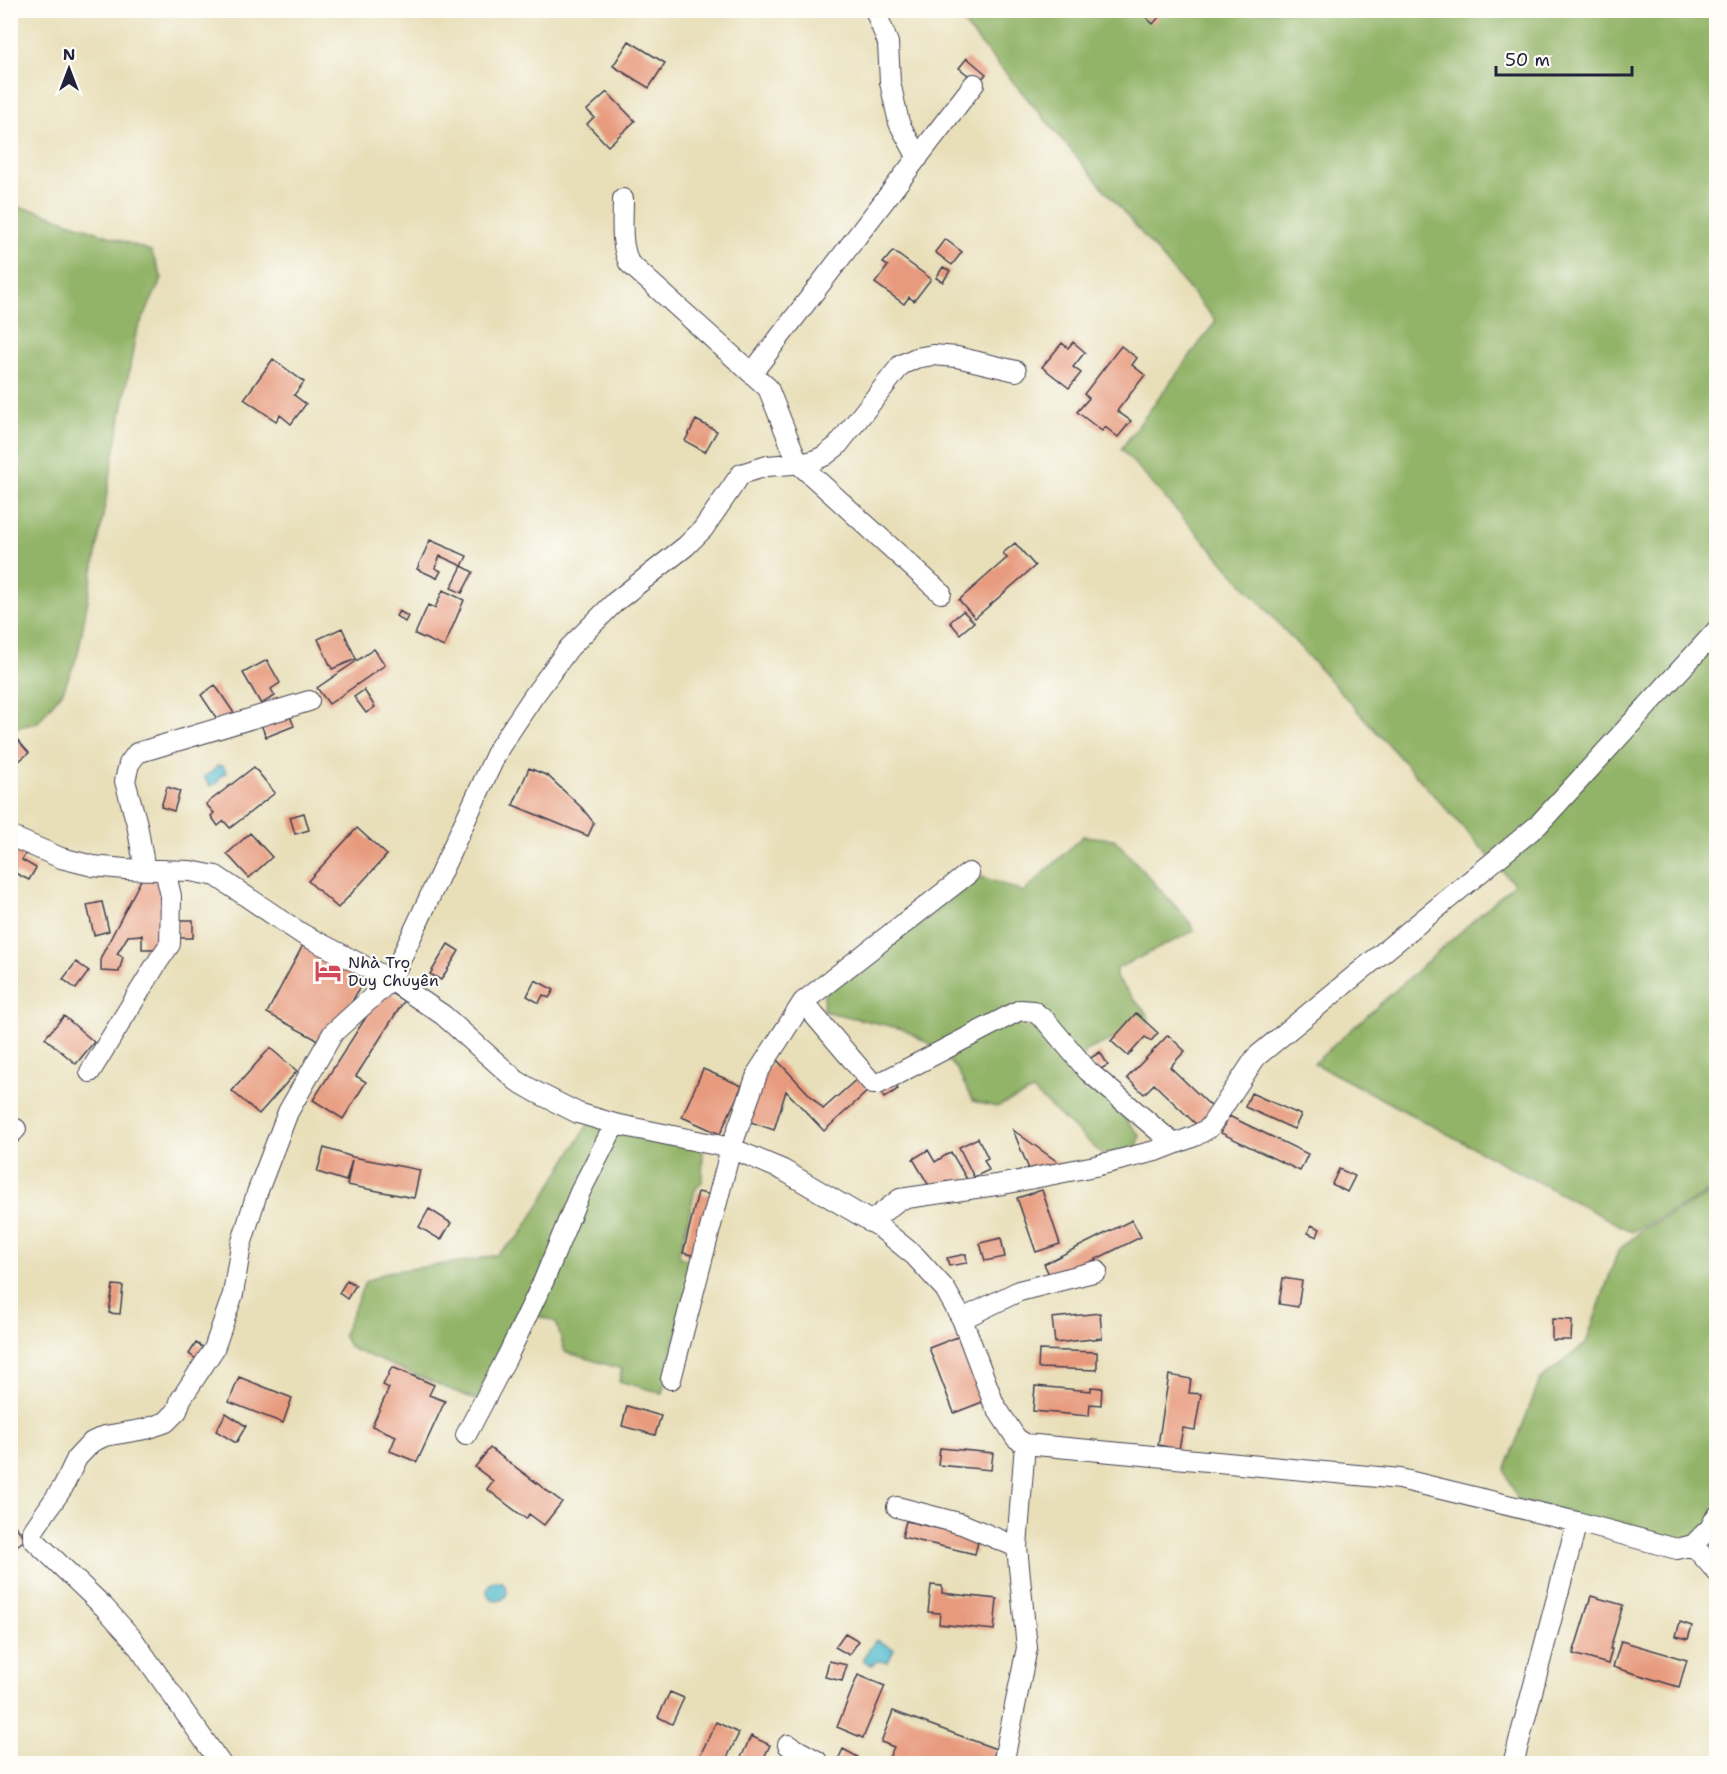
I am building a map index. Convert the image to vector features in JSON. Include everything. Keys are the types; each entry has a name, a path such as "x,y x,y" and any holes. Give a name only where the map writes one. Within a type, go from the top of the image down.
{"street":[{"path":"875,10 888,43 890,82 899,123 918,158"},
{"path":"752,373 974,84"},
{"path":"622,199 622,243 629,263 768,388 798,463 941,593"},
{"path":"221,1764 132,1638 104,1607 33,1539 33,1531 63,1487 77,1458 92,1442 105,1436 146,1429 166,1422 177,1411 181,1399 214,1349 233,1294 241,1245 256,1193 288,1112 333,1033 391,980 499,748 569,648 615,602 686,546 702,529 741,474 767,466 813,461 824,456 837,446 901,365 916,358 957,357 1016,371"},
{"path":"870,1221 900,1199 1003,1184 1095,1166 1159,1150 1209,1128 1256,1057 1538,825 1716,632"},
{"path":"145,870 137,824 125,781 129,764 137,753 309,700"},
{"path":"10,836 61,858 93,866 190,871 216,876 302,934 391,980 443,1015 517,1081 578,1113 615,1124 731,1148 783,1170 870,1221 915,1256 945,1289 962,1318 994,1404 1016,1438 1025,1444 1400,1479 1677,1549 1693,1545 1710,1528 1716,1517"},
{"path":"90,1072 170,944 171,896 165,870"},
{"path":"671,1379 731,1148 758,1072 803,1002 969,873"},
{"path":"803,1002 873,1084 878,1084 1020,1010 1033,1011 1045,1020 1088,1071 1173,1144"},
{"path":"466,1435 512,1348 544,1280 580,1192 615,1124"},
{"path":"962,1318 1019,1291 1097,1271"},
{"path":"1003,1764 1027,1648 1017,1547 1025,1444"},
{"path":"897,1507 963,1524 1017,1547"},
{"path":"1513,1764 1577,1522"},
{"path":"1693,1545 1716,1571"},
{"path":"788,1745 818,1763"}],"green space":[{"path":"953,11 1716,11 1716,1189 1632,1232 1314,1063 1514,884 1121,449 1216,321"},
{"path":"10,206 35,210 151,251 162,278 136,333 78,654 63,691 37,723 19,727 11,734"},
{"path":"1083,836 1114,839 1189,921 1194,931 1116,969 1116,978 1148,1015 1149,1023 1085,1051 1081,1068 1140,1136 1137,1147 1103,1155 1033,1091 996,1107 973,1101 956,1068 930,1044 903,1029 823,1011 824,995 833,986 982,877 1024,892"},
{"path":"595,1122 703,1148 702,1182 695,1190 679,1255 682,1258 693,1259 695,1263 662,1393 619,1381 622,1369 565,1352 556,1322 523,1311 476,1400 350,1348 343,1335 365,1282 387,1272 496,1255 520,1236 587,1126"},
{"path":"1716,1191 1716,1546 1676,1541 1518,1500 1505,1471 1540,1380 1586,1343 1618,1251 1643,1229"}],"water":[{"path":"217,766 223,766 226,772 217,783 210,786 204,777"},
{"path":"493,1581 501,1581 507,1587 507,1595 501,1601 493,1601 487,1595 487,1587"},
{"path":"876,1640 894,1649 888,1662 877,1661 872,1665 863,1658"}],"building":[{"path":"1138,10 1165,10 1153,24"},
{"path":"629,41 665,63 649,88 613,66"},
{"path":"967,58 986,74 978,83 959,68"},
{"path":"607,92 635,121 608,146 587,124 594,117 587,110"},
{"path":"945,239 962,252 952,265 935,252"},
{"path":"893,251 931,279 914,301 909,297 904,304 875,283 888,266 883,263"},
{"path":"943,267 950,271 943,282 936,278"},
{"path":"1073,342 1085,352 1073,367 1081,373 1069,388 1042,367 1062,343 1068,348"},
{"path":"1121,346 1137,358 1132,365 1145,375 1117,411 1131,421 1118,437 1105,427 1102,431 1077,412 1089,398 1084,394"},
{"path":"273,359 304,382 294,395 306,404 291,424 280,415 276,421 244,399"},
{"path":"696,420 717,431 705,452 685,441"},
{"path":"430,540 467,556 462,566 440,556 435,568 441,571 437,578 417,569"},
{"path":"1015,543 1035,566 975,618 959,600 1007,558 1003,553"},
{"path":"462,566 473,572 462,593 451,588"},
{"path":"443,590 464,600 444,647 415,634 428,605 435,608"},
{"path":"399,611 408,616 405,622 396,616"},
{"path":"963,611 974,622 960,634 950,622"},
{"path":"342,628 356,659 332,669 318,639"},
{"path":"374,649 385,665 329,704 317,688"},
{"path":"267,660 280,683 271,689 275,696 261,704 243,673"},
{"path":"215,685 236,716 221,725 201,695"},
{"path":"364,690 375,707 366,713 354,697"},
{"path":"288,711 294,726 266,737 260,722"},
{"path":"15,737 29,753 10,768 10,741"},
{"path":"254,767 275,793 230,828 224,821 218,826 211,816 214,813 206,804"},
{"path":"529,768 548,776 582,808 594,823 588,836 513,805"},
{"path":"167,787 180,791 174,811 161,807"},
{"path":"304,813 309,830 295,834 290,817"},
{"path":"357,828 387,855 338,908 308,881"},
{"path":"250,833 272,857 249,878 227,854"},
{"path":"10,844 27,851 22,860 36,868 29,880 15,873 10,881"},
{"path":"142,878 163,878 163,949 142,949 142,935 128,936 117,954 123,957 119,972 101,971 101,957"},
{"path":"102,902 109,931 94,935 87,905"},
{"path":"178,920 193,920 193,938 178,938"},
{"path":"448,944 459,951 441,980 430,974"},
{"path":"303,945 365,977 340,1025 323,1043 267,1013"},
{"path":"76,962 89,971 76,989 63,979"},
{"path":"535,980 554,990 549,998 543,995 539,1003 527,996"},
{"path":"384,989 404,1001 356,1076 366,1082 343,1119 313,1100"},
{"path":"1136,1013 1158,1033 1151,1041 1145,1037 1128,1056 1111,1041"},
{"path":"64,1016 94,1042 76,1064 45,1038"},
{"path":"1168,1035 1185,1051 1170,1067 1216,1111 1200,1128 1154,1084 1144,1094 1127,1078"},
{"path":"270,1048 297,1071 259,1114 232,1091"},
{"path":"1100,1052 1108,1065 1097,1071 1089,1059"},
{"path":"777,1060 823,1109 858,1078 869,1090 824,1131 786,1091 774,1130 748,1121 766,1070"},
{"path":"703,1069 742,1086 720,1134 682,1117"},
{"path":"891,1080 898,1089 884,1098 878,1089"},
{"path":"1251,1093 1301,1115 1294,1129 1245,1107"},
{"path":"1229,1116 1308,1154 1300,1171 1221,1133"},
{"path":"1013,1130 1062,1165 1031,1174"},
{"path":"978,1138 988,1158 984,1160 989,1170 974,1177 959,1147"},
{"path":"324,1148 353,1157 420,1170 414,1198 347,1185 352,1160 346,1181 317,1172"},
{"path":"928,1150 935,1162 951,1152 968,1181 951,1190 946,1181 931,1189 913,1159"},
{"path":"1339,1169 1355,1176 1347,1192 1332,1184"},
{"path":"1042,1190 1060,1244 1036,1252 1017,1198"},
{"path":"698,1192 715,1196 700,1257 683,1253"},
{"path":"429,1209 451,1223 441,1240 419,1227"},
{"path":"1132,1220 1141,1237 1072,1271 1051,1278 1044,1264"},
{"path":"1311,1225 1320,1229 1317,1237 1308,1233"},
{"path":"1001,1238 1005,1257 985,1261 980,1243"},
{"path":"966,1254 967,1263 949,1266 947,1258"},
{"path":"1283,1278 1302,1281 1298,1307 1279,1304"},
{"path":"347,1280 356,1285 347,1299 339,1293"},
{"path":"113,1285 123,1286 120,1314 109,1313"},
{"path":"1100,1313 1102,1338 1055,1343 1052,1318"},
{"path":"1552,1319 1572,1320 1571,1340 1552,1340"},
{"path":"960,1336 985,1401 954,1413 929,1348"},
{"path":"196,1343 207,1350 199,1361 189,1354"},
{"path":"1039,1350 1097,1352 1097,1370 1038,1368"},
{"path":"392,1367 434,1385 429,1395 445,1401 417,1462 390,1451 396,1436 372,1426 389,1388 383,1385"},
{"path":"1169,1375 1191,1379 1189,1393 1201,1394 1195,1430 1183,1428 1179,1449 1158,1445"},
{"path":"239,1377 292,1398 283,1423 229,1402"},
{"path":"1035,1386 1091,1391 1091,1387 1102,1388 1101,1405 1090,1404 1089,1416 1033,1411"},
{"path":"627,1406 661,1416 655,1435 622,1426"},
{"path":"226,1413 246,1426 236,1443 216,1431"},
{"path":"490,1448 562,1502 544,1525 529,1514 526,1519 487,1489 493,1481 475,1467"},
{"path":"940,1448 993,1453 991,1470 938,1465"},
{"path":"10,1520 26,1539 10,1551"},
{"path":"906,1521 979,1538 975,1554 902,1537"},
{"path":"931,1585 942,1586 942,1593 997,1599 994,1630 939,1624 940,1613 928,1612"},
{"path":"1591,1596 1623,1605 1608,1664 1573,1654"},
{"path":"1680,1622 1692,1626 1688,1639 1676,1636"},
{"path":"845,1633 859,1641 849,1655 835,1647"},
{"path":"1621,1641 1687,1660 1679,1687 1613,1667"},
{"path":"829,1661 847,1665 842,1681 825,1677"},
{"path":"858,1675 885,1686 863,1738 837,1727"},
{"path":"670,1692 684,1698 672,1724 658,1717"},
{"path":"893,1711 996,1749 991,1764 886,1764 894,1747 881,1742"},
{"path":"716,1722 739,1733 724,1764 696,1764"},
{"path":"751,1736 770,1745 761,1764 738,1764"},
{"path":"843,1749 858,1757 854,1764 836,1764"}],"place":[{"name":"Nhà Trọ Duy Chuyên","path":"328,971"}]}
